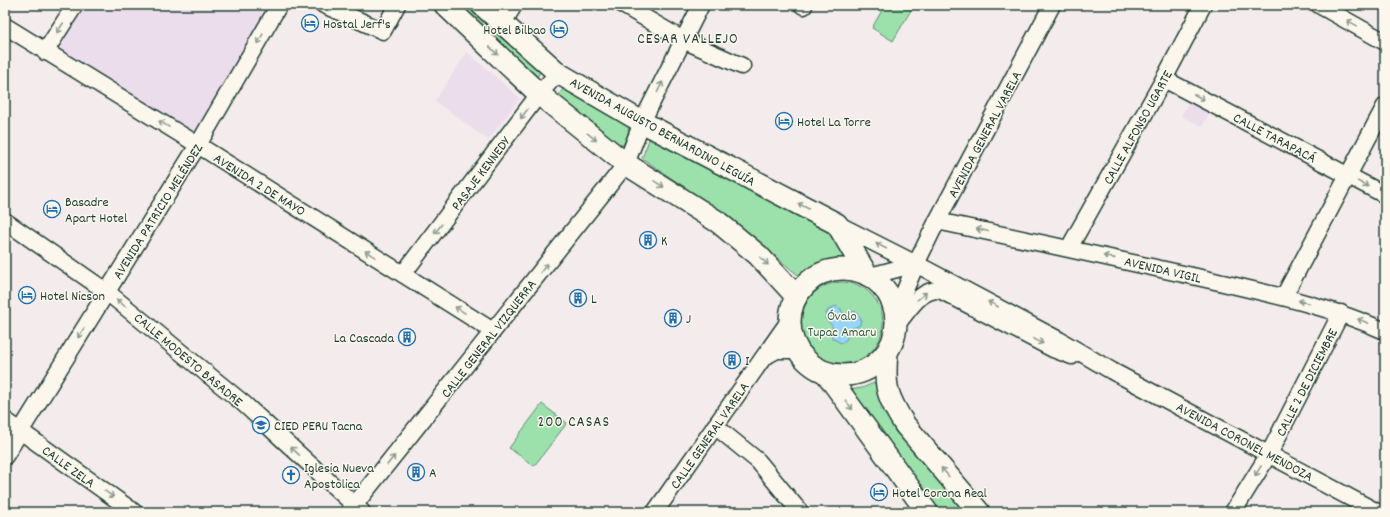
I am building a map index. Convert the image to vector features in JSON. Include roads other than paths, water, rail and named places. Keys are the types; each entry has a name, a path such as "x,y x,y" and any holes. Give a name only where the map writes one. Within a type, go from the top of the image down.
{"main road":[{"path":"445,5 539,94 626,164 718,222 758,255 796,296"},
{"name":"AVENIDA AUGUSTO BERNARDINO LEGUÍA","path":"482,5 558,73 642,122 837,224"},
{"path":"837,224 869,275 886,291 892,300 896,319 894,339 887,352 878,362 867,370 854,375 840,376 826,373 815,368 805,360 797,350 793,341 789,321 792,304 796,296 810,279 830,270 851,269 869,275"},
{"path":"887,352 885,379 888,394 895,409 905,425 979,512"},
{"path":"826,373 927,512"}],"street":[{"path":"45,52 75,5"},
{"name":"AVENIDA PATRICIO MELÉNDEZ","path":"5,456 198,145 279,5"},
{"path":"324,5 383,31 397,5"},
{"path":"503,23 514,5"},
{"path":"623,5 683,40 742,66"},
{"name":"CALLE GENERAL VIZQUERRA","path":"355,510 493,331 626,164 642,122 701,5"},
{"name":"AVENIDA GENERAL VARELA","path":"896,319 916,264 937,221 1052,5"},
{"name":"CALLE ALFONSO UGARTE","path":"1069,248 1164,79 1203,5"},
{"path":"1319,5 1385,42"},
{"name":"AVENIDA 2 DE MAYO","path":"5,26 198,145 493,331"},
{"name":"PASAJE KENNEDY","path":"404,274 539,94 558,73"},
{"name":"CALLE TARAPACÁ","path":"1164,79 1385,195"},
{"path":"1284,296 1385,106"},
{"name":"CALLE MODESTO BASADRE","path":"5,221 107,292 243,403 355,510"},
{"name":"AVENIDA VIGIL","path":"937,221 1069,248 1284,296 1341,313 1385,331"},
{"name":"AVENIDA AUGUSTO BERNARDINO LEGUÍA","path":"837,224 916,264"},
{"path":"869,275 916,264"},
{"name":"AVENIDA CORONEL MENDOZA","path":"916,264 1059,340 1112,371 1377,512"},
{"name":"AVENIDA CORONEL MENDOZA","path":"896,319 921,296 932,290 940,290 1053,350 1112,371"},
{"name":"CALLE 2 DE DICIEMBRE","path":"1233,512 1269,454 1341,313"},
{"name":"CALLE GENERAL VARELA","path":"655,512 789,321"},
{"path":"763,358 777,350 797,350"},
{"name":"CALLE ZELA","path":"5,420 134,512"},
{"path":"715,426 758,461 800,512"}],"water":[{"path":"835,306 841,309 842,313 847,314 855,311 861,318 860,325 851,329 846,340 841,343 832,338 833,328 825,319 827,311"}],"place":[{"name":"Hostal Jerf's","path":"310,23"},
{"name":"Hotel Bilbao","path":"559,29"},
{"name":"Hotel La Torre","path":"784,121"},
{"name":"Basadre Apart Hotel","path":"52,209"},
{"name":"K","path":"648,240"},
{"name":"Hotel Nicson","path":"27,295"},
{"name":"L","path":"578,298"},
{"name":"J","path":"673,318"},
{"name":"La Cascada","path":"407,337"},
{"name":"I","path":"732,360"},
{"name":"CIED PERU Tacna","path":"261,425"},
{"name":"A","path":"416,472"},
{"name":"Iglesia Nueva Apostolica","path":"291,475"},
{"name":"Hotel Corona Real","path":"879,492"}],"district":[{"name":"CESAR VALLEJO","path":"688,38"},
{"name":"200 CASAS","path":"574,421"}],"park label":[{"name":"Óvalo Tupac Amaru","path":"842,324"}]}
